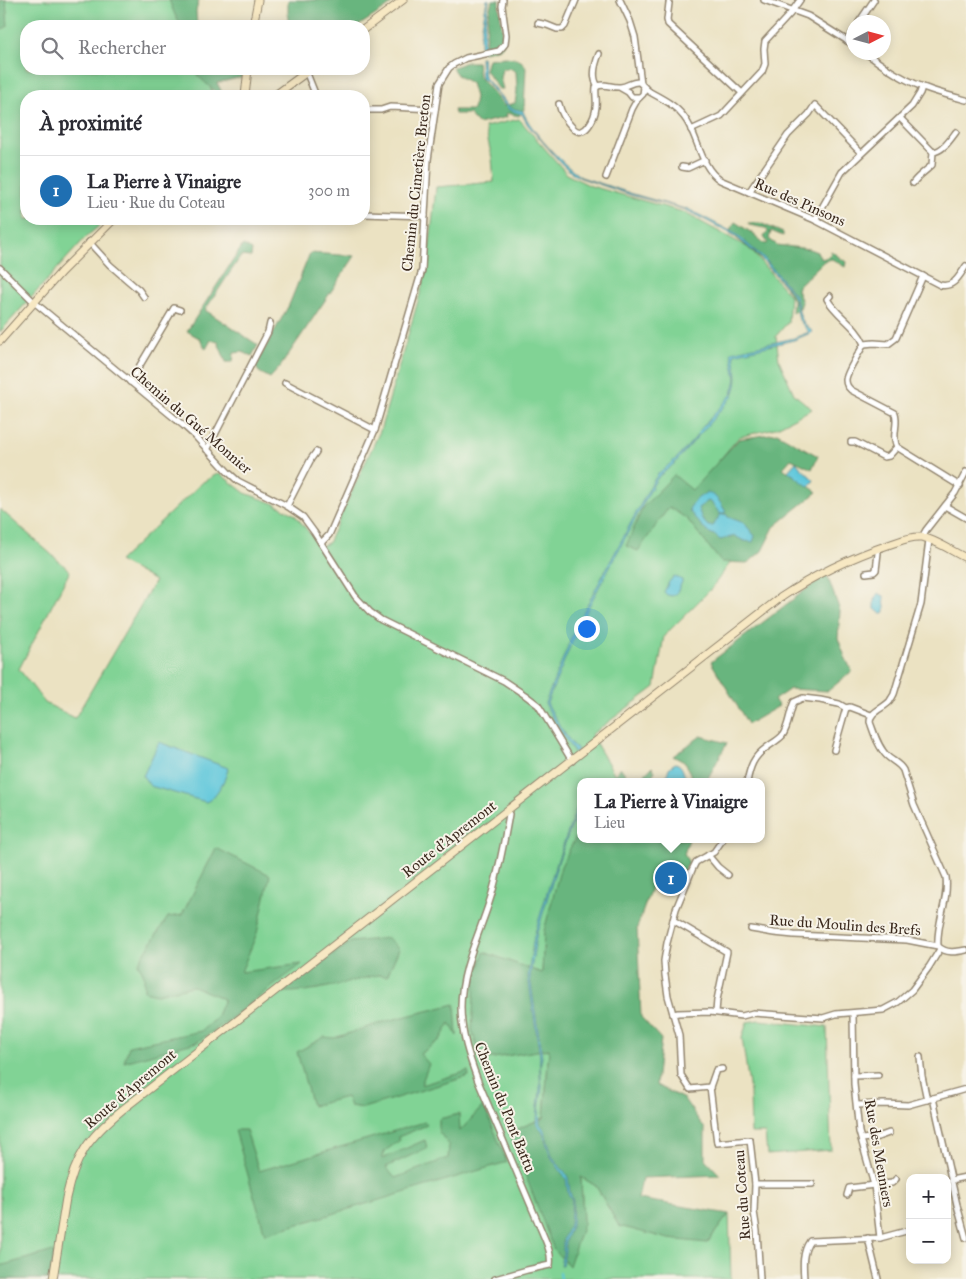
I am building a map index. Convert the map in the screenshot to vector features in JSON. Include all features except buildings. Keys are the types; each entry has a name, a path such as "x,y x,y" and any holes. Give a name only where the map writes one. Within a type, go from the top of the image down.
{"street":[{"path":"254,20 258,0"},
{"path":"370,25 403,0"},
{"name":"Chemin du Cimetière Breton","path":"321,543 329,535 375,430 422,270 428,160 439,84 448,68 460,60 499,50 505,44 507,40 502,0"},
{"path":"538,23 558,29 562,28 565,26 576,0"},
{"path":"606,177 632,109 641,96 642,85 635,37 620,0"},
{"path":"764,0 816,20 846,40"},
{"path":"691,130 721,116 765,69 765,41 800,0"},
{"path":"864,15 874,0"},
{"path":"669,3 668,24 742,93"},
{"path":"598,86 594,78 599,54"},
{"path":"876,60 899,76 922,87 966,100"},
{"path":"628,92 639,71"},
{"path":"246,90 247,75"},
{"path":"282,90 303,75"},
{"path":"308,75 314,90"},
{"path":"620,88 631,84 642,85"},
{"name":"Rue des Pinsons","path":"642,85 672,104 684,117 708,168 720,180 815,220 940,285 945,286 954,282 966,266"},
{"path":"598,86 620,88 628,92 632,97 632,109"},
{"path":"559,104 563,116 574,129 579,132 585,130 589,126 595,111 596,89 598,86"},
{"path":"815,220 842,172 900,118 916,100 922,87"},
{"path":"632,97 652,93"},
{"path":"749,192 788,135 810,114 815,105 861,154"},
{"path":"370,110 381,110 390,107 435,109"},
{"path":"900,118 933,152 932,164 913,183"},
{"path":"933,152 938,152 956,132"},
{"path":"682,167 688,168 705,160"},
{"path":"370,214 425,216"},
{"path":"0,341 89,242 107,225"},
{"path":"89,242 144,297"},
{"name":"Chemin du Gué Monnier","path":"0,268 34,302 184,426 238,481 287,506 308,523 355,596 370,612 381,620 504,681 538,705 572,761"},
{"path":"864,344 888,344 896,338 923,276"},
{"path":"830,296 826,300 832,308 855,328 864,344"},
{"path":"130,382 174,308 180,310"},
{"path":"207,450 268,332 270,323"},
{"path":"864,344 846,378 846,385 851,390 895,413 897,419 894,441 897,447 960,486"},
{"path":"285,383 375,430"},
{"path":"851,442 855,442 884,457 889,456 897,447"},
{"path":"287,506 316,452"},
{"path":"673,1014 716,1012 742,1016 753,1013 823,1018 836,1014 883,1010 904,998 929,967 939,947 938,934 947,889 946,877 914,805 903,770 900,765 885,754 870,722 871,715 890,701 894,694 921,604 926,530 960,486 966,472"},
{"path":"946,506 966,518"},
{"path":"926,539 966,558"},
{"name":"Route d'Apremont","path":"52,1279 69,1184 77,1160 95,1134 122,1110 801,584 877,549 904,540 926,539"},
{"path":"866,573 876,570 877,549"},
{"path":"748,778 755,757 782,736 794,702 803,698 839,704 846,708 850,707 871,715"},
{"path":"834,750 846,708"},
{"name":"Chemin du Pont Battu","path":"495,1279 550,1265 551,1260 478,1081 463,1034 461,1007 464,981 469,960 496,881 509,814 507,810"},
{"path":"720,843 714,852 696,862 692,870 676,909 664,961 666,986 679,1035 681,1075 690,1089 710,1087 716,1070 722,1069"},
{"path":"708,855 718,867 728,874"},
{"path":"673,920 727,952 716,1012"},
{"name":"Rue du Moulin des Brefs","path":"750,929 788,934 907,940 939,947 944,951 966,950"},
{"name":"Rue des Meuniers","path":"853,1013 854,1076 860,1132 874,1185 880,1238"},
{"path":"920,1057 922,1076 930,1099 949,1174"},
{"path":"854,1076 878,1075"},
{"name":"Rue du Coteau","path":"710,1087 717,1143 750,1140 755,1184 754,1212 760,1279"},
{"path":"857,1105 908,1105 966,1089"},
{"path":"862,1139 878,1137 889,1133"},
{"path":"966,1177 951,1180 966,1238"},
{"path":"847,1195 849,1188 892,1183 896,1179"},
{"path":"755,1184 812,1184"},
{"path":"804,1279 803,1266 806,1247 810,1241 880,1238 906,1231"},
{"path":"868,1238 878,1279"}],"green space":[{"path":"0,0 170,0 179,20 20,20 20,75 205,75 211,90 20,90 20,225 100,225 86,237 0,332"},
{"path":"0,0 6,0 8,26 0,31"},
{"path":"169,0 199,0 196,11 197,20 178,20"},
{"path":"288,0 396,0 367,20 288,20"},
{"path":"492,0 500,0 504,43 500,48 484,52 488,16"},
{"path":"505,57 520,60 526,67 524,109 519,116 506,113 507,117 478,124 469,114 455,114 454,110 473,110 475,97 471,83 458,76 452,68 466,62 477,62 479,77 504,106 515,103 517,90 516,72 510,68 502,69 500,78 503,89 499,89 485,70 488,59"},
{"path":"242,75 242,77 217,83 221,90 213,90 198,76"},
{"path":"519,119 568,175 591,186 683,212 749,248 790,296 788,322 776,336 779,360 794,394 812,409 775,428 739,437 682,504 730,563 711,589 664,636 655,687 591,735 616,778 577,778 577,835 544,934 542,974 481,1060 549,1048 544,1118 510,1132 583,1224 581,1177 596,1186 619,1226 707,1243 729,1214 731,1279 0,1279 0,509 70,571 19,669 45,703 75,718 155,581 119,561 203,482 219,473 245,493 273,503 294,514 319,547 328,543 380,431 427,270 436,187 494,182 492,158 485,127"},
{"path":"735,222 765,244 768,243 764,237 768,231 765,228 749,225 748,223 760,223 783,233 783,236 771,231 769,239 777,245 809,249 817,252 822,259 830,256 831,251 846,262 845,267 832,259 824,261 798,286 797,290 802,302 800,308 792,313 793,300 787,289 765,263 730,233"},
{"path":"243,245 252,250 251,257 241,256 205,310 258,345 252,356 242,352 234,353 233,362 226,362 218,342 211,340 206,349 199,338 187,331"},
{"path":"310,253 355,256 280,367 270,378 259,372 255,366 289,305"},
{"path":"777,433 818,456 812,469 791,459 783,468 817,492 774,527 762,551 748,563 721,562 687,519 669,507 638,551 626,546 643,507 674,475 692,490 739,439"},
{"path":"827,575 840,611 838,638 852,671 828,691 790,689 774,700 779,706 748,724 711,662"},
{"path":"701,736 727,743 708,778 692,778 686,763 673,756"},
{"path":"620,767 628,778 616,778 615,775"},
{"path":"652,767 655,771 651,778 642,778"},
{"path":"577,835 577,843 688,843 684,854 689,863 683,873 655,876 637,928 641,1017 661,1039 656,1085 684,1099 705,1129 705,1159 720,1175 642,1178 638,1199 729,1214 707,1243 669,1239 619,1226 596,1186 581,1177 583,1224 569,1266 554,1250 509,1132 544,1118 549,1049 481,1060 472,1030 475,980 484,952 542,973 544,931 561,866"},
{"path":"216,848 270,875 257,933 241,972 302,964 197,1042 124,1062 129,1046 201,1031 216,1018 224,999 193,986 157,994 144,991 144,975 138,963 168,917 182,915"},
{"path":"388,938 399,949 387,976 378,975 318,989 282,992 351,942"},
{"path":"455,1004 457,1036 450,1023 440,1040 420,1054 429,1064 421,1085 468,1071 469,1076 363,1108 350,1106 346,1097 312,1106 297,1052 324,1037 334,1038 387,1021"},
{"path":"759,1020 827,1027 831,1150 767,1155 765,1133 751,1133 750,1092 742,1038 747,1022"},
{"path":"483,1106 507,1162 265,1234 235,1130 246,1130 259,1171 425,1122 427,1125 398,1137 400,1140 385,1151 382,1159 425,1140 427,1148 386,1167 395,1178 448,1158 449,1145 439,1132 439,1119 459,1114 460,1131"},
{"path":"50,1252 54,1253 49,1279 0,1279 0,1266"}],"water":[{"path":"487,0 489,0 483,51 480,52 480,36"},
{"path":"480,57 482,57 484,77 510,108 523,111 539,137 574,172 581,177 633,194 686,208 736,234 764,258 795,295 801,319 813,332 794,340 734,354 737,381 732,397 674,464 659,476 653,485 579,625 547,703 559,725 573,746 576,747 578,751 576,752 573,751 555,723 545,703 576,626 652,483 658,474 677,458 695,438 732,394 736,379 731,352 794,338 809,332 799,320 795,300 791,292 759,256 734,235 686,210 631,195 581,178 573,174 560,162 528,125 522,114 509,110 487,82 481,78"},
{"path":"796,462 814,480 809,487 788,471"},
{"path":"707,492 716,498 726,512 720,514 712,503 708,501 698,508 702,519 708,526 713,526 720,515 726,514 728,517 744,523 755,536 753,542 744,541 735,536 720,540 706,531 689,509 695,500"},
{"path":"674,576 682,580 682,582 676,594 672,596 667,595 664,592"},
{"path":"878,593 884,596 885,612 881,614 874,608 874,600"},
{"path":"159,742 228,768 217,793 206,802 150,786 143,776"},
{"path":"675,763 678,764 686,778 664,778 669,768"},
{"path":"577,807 537,931 530,977 542,1057 540,1066 528,976 534,936 553,873"},
{"path":"540,1066 542,1087 539,1110 540,1124 544,1129 552,1156 568,1177 573,1201 572,1224 565,1241 562,1265 560,1265 563,1253 563,1239 570,1224 572,1201 568,1194 566,1179 551,1157 542,1130 537,1125"}],"waterway":[{"path":"560,1273 561,1279"}],"place":[{"name":"La Pierre à Vinaigre","path":"671,878"}]}
